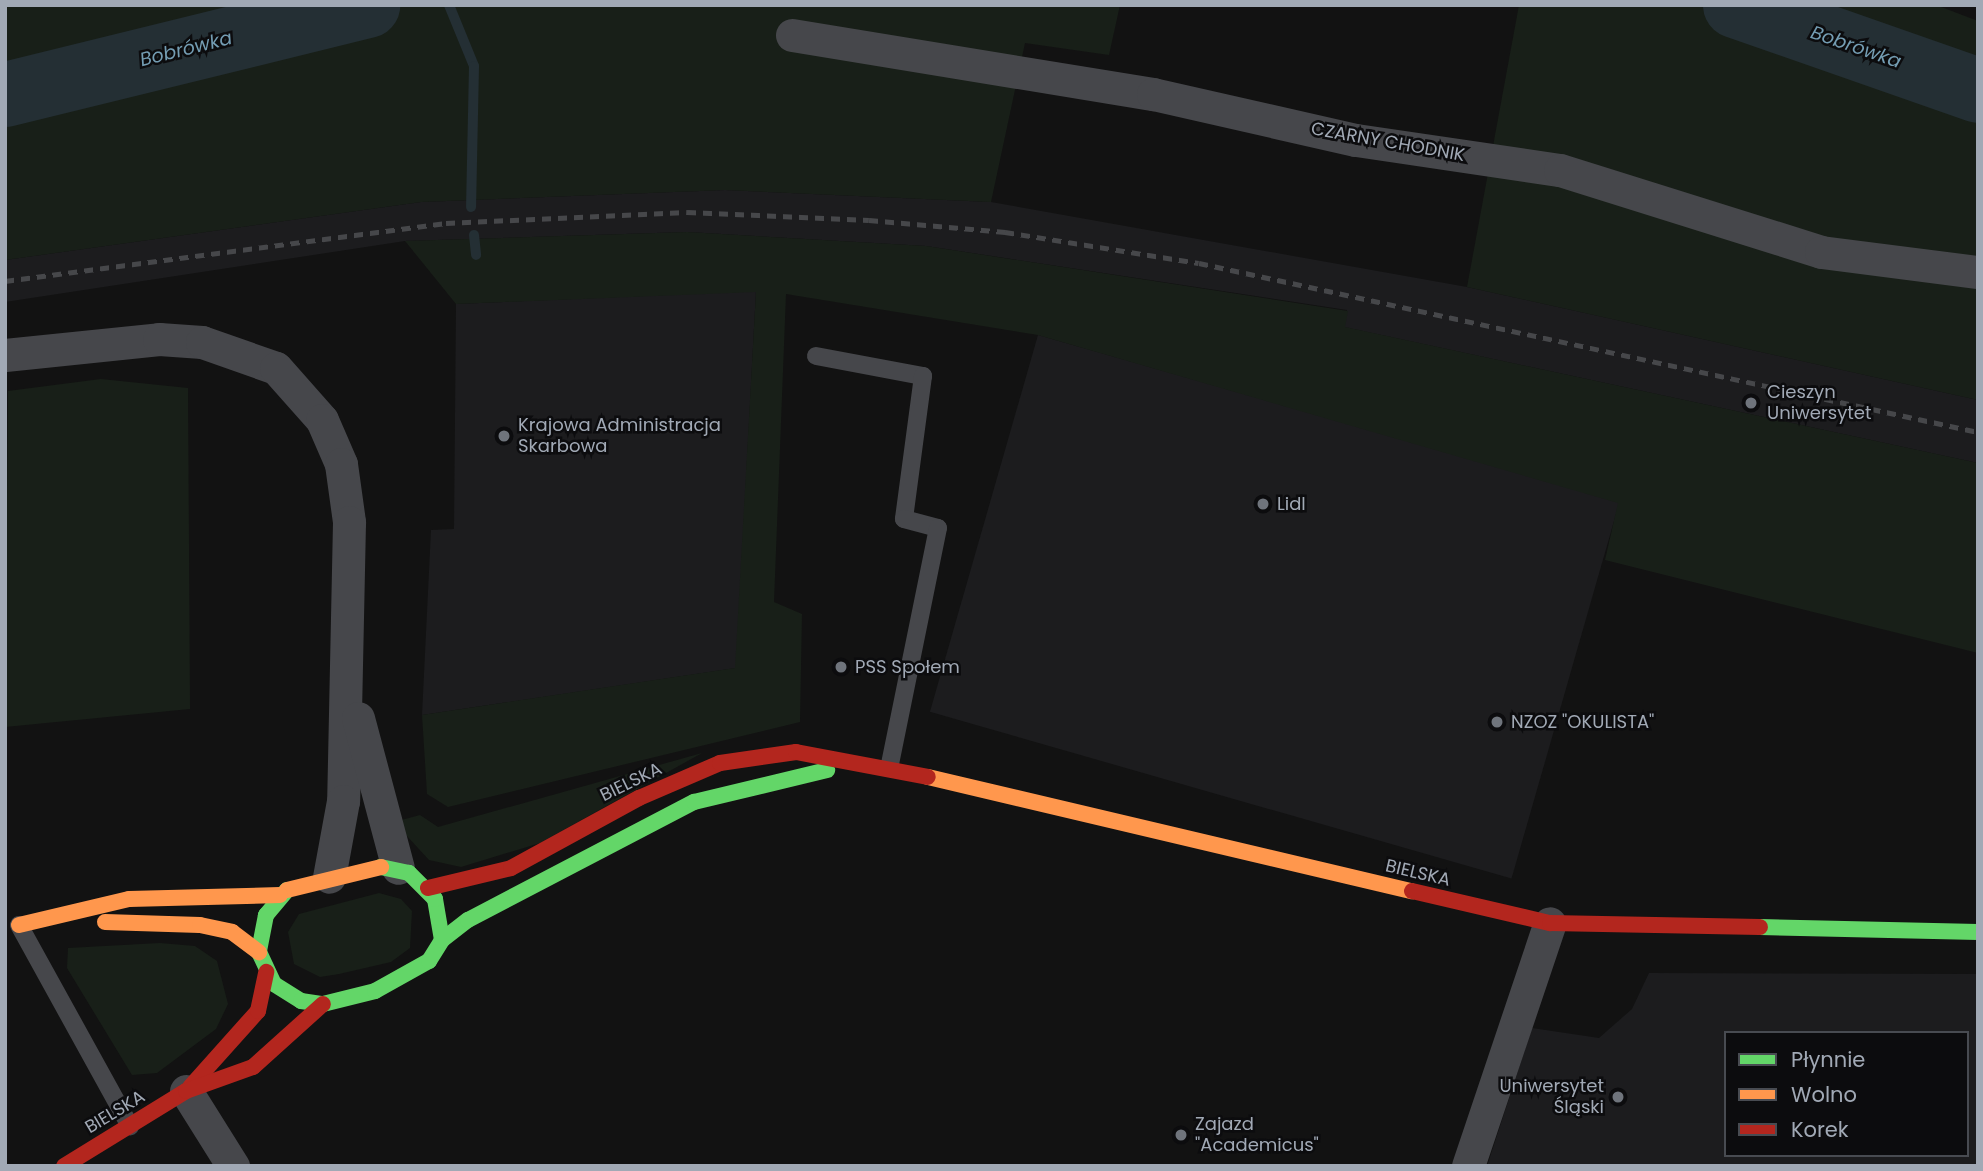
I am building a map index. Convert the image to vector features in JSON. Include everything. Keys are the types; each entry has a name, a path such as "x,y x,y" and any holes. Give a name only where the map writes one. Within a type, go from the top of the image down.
{"street":[{"name":"CZARNY CHODNIK","path":"792,35 1153,94 1356,140 1560,170 1821,252 1978,272"},
{"path":"5,355 146,339 202,342 254,357 296,385 334,443 346,488 346,657 342,812 329,877"},
{"path":"280,895 266,915 259,952 266,972 285,993 323,1004 396,981 429,961 442,940 440,910 428,887 398,868 379,813 346,657"},
{"name":"BIELSKA","path":"428,887 511,868 639,797 720,763 796,752 889,768 1550,923 1978,932"},
{"name":"BIELSKA","path":"442,940 468,920 694,802 860,764"},
{"path":"12,926 128,899 212,892 280,895 329,877 398,868"},
{"path":"1468,1166 1550,923"},
{"path":"12,926 200,925 232,933 259,952"},
{"name":"BIELSKA","path":"186,1091 258,1011 266,972"},
{"name":"BIELSKA","path":"64,1166 186,1091 253,1067 323,1004"},
{"path":"186,1091 233,1166"}],"lane":[{"path":"816,356 923,376 904,519 938,528 889,768"},
{"path":"12,926 130,1126"}],"shaded area":[{"path":"5,5 1120,5 1109,55 1025,43 991,202 725,190 421,202 5,260"},
{"path":"1519,5 1936,5 1978,21 1978,400 1467,287"},
{"path":"725,190 991,202 1467,287 1978,400 1978,463 1344,327 1347,310 926,246 687,232 405,241 5,302 5,260 421,202"},
{"path":"687,232 926,246 1348,311 1345,327 1978,463 1978,653 1605,560 1618,503 1038,335 786,294 774,602 802,614 800,722 448,807 427,794 422,715 735,668 756,292 456,304 405,241"},
{"path":"756,291 736,668 422,715 431,530 454,529 456,304"},
{"path":"1038,335 1620,502 1512,879 930,712"},
{"path":"101,379 188,388 190,709 5,727 8,391"},
{"path":"702,753 540,843 461,867 429,860 394,822 420,815 438,827"},
{"path":"379,893 401,899 412,911 410,948 391,962 320,977 294,964 288,932 299,914"},
{"path":"160,943 195,946 217,961 228,1004 216,1029 157,1073 132,1075 67,968 68,948"},
{"name":"Uniwersytet Śląski","path":"1649,973 1978,974 1978,1166 1487,1166 1532,1028 1599,1038 1632,1009"}],"waterway":[{"name":"Bobrówka","path":"5,94 367,5"},
{"path":"449,5 474,66 471,207"},
{"name":"Bobrówka","path":"1735,5 1978,90"},
{"path":"474,235 476,255"}],"railway":[{"path":"5,281 446,223 687,212 869,220 1005,232 1199,263 1978,432"}],"traffic: fast":[{"path":"442,940 468,920 694,802 827,770"},
{"path":"287,890 266,915 259,952 274,984 301,1001 323,1004 375,991 429,961 442,940 435,899 409,873 381,867"},
{"path":"1760,927 1978,932"}],"traffic: slow":[{"path":"928,777 1412,891"},
{"path":"287,890 381,867"},
{"path":"19,925 129,899 280,895"},
{"path":"105,922 200,925 232,932 259,952"}],"traffic: jam":[{"path":"428,888 511,868 639,798 720,763 796,752 928,777"},
{"path":"1412,891 1550,923 1760,927"},
{"path":"190,1087 258,1011 266,972"},
{"path":"64,1166 186,1091 253,1067 323,1004"}],"place":[{"name":"Cieszyn Uniwersytet","path":"1751,403"},
{"name":"Krajowa Administracja Skarbowa","path":"504,436"},
{"name":"Lidl","path":"1263,504"},
{"name":"PSS Społem","path":"841,667"},
{"name":"NZOZ \"OKULISTA\"","path":"1497,722"},
{"name":"Uniwersytet Śląski","path":"1618,1097"},
{"name":"Zajazd \"Academicus\"","path":"1181,1135"}]}
